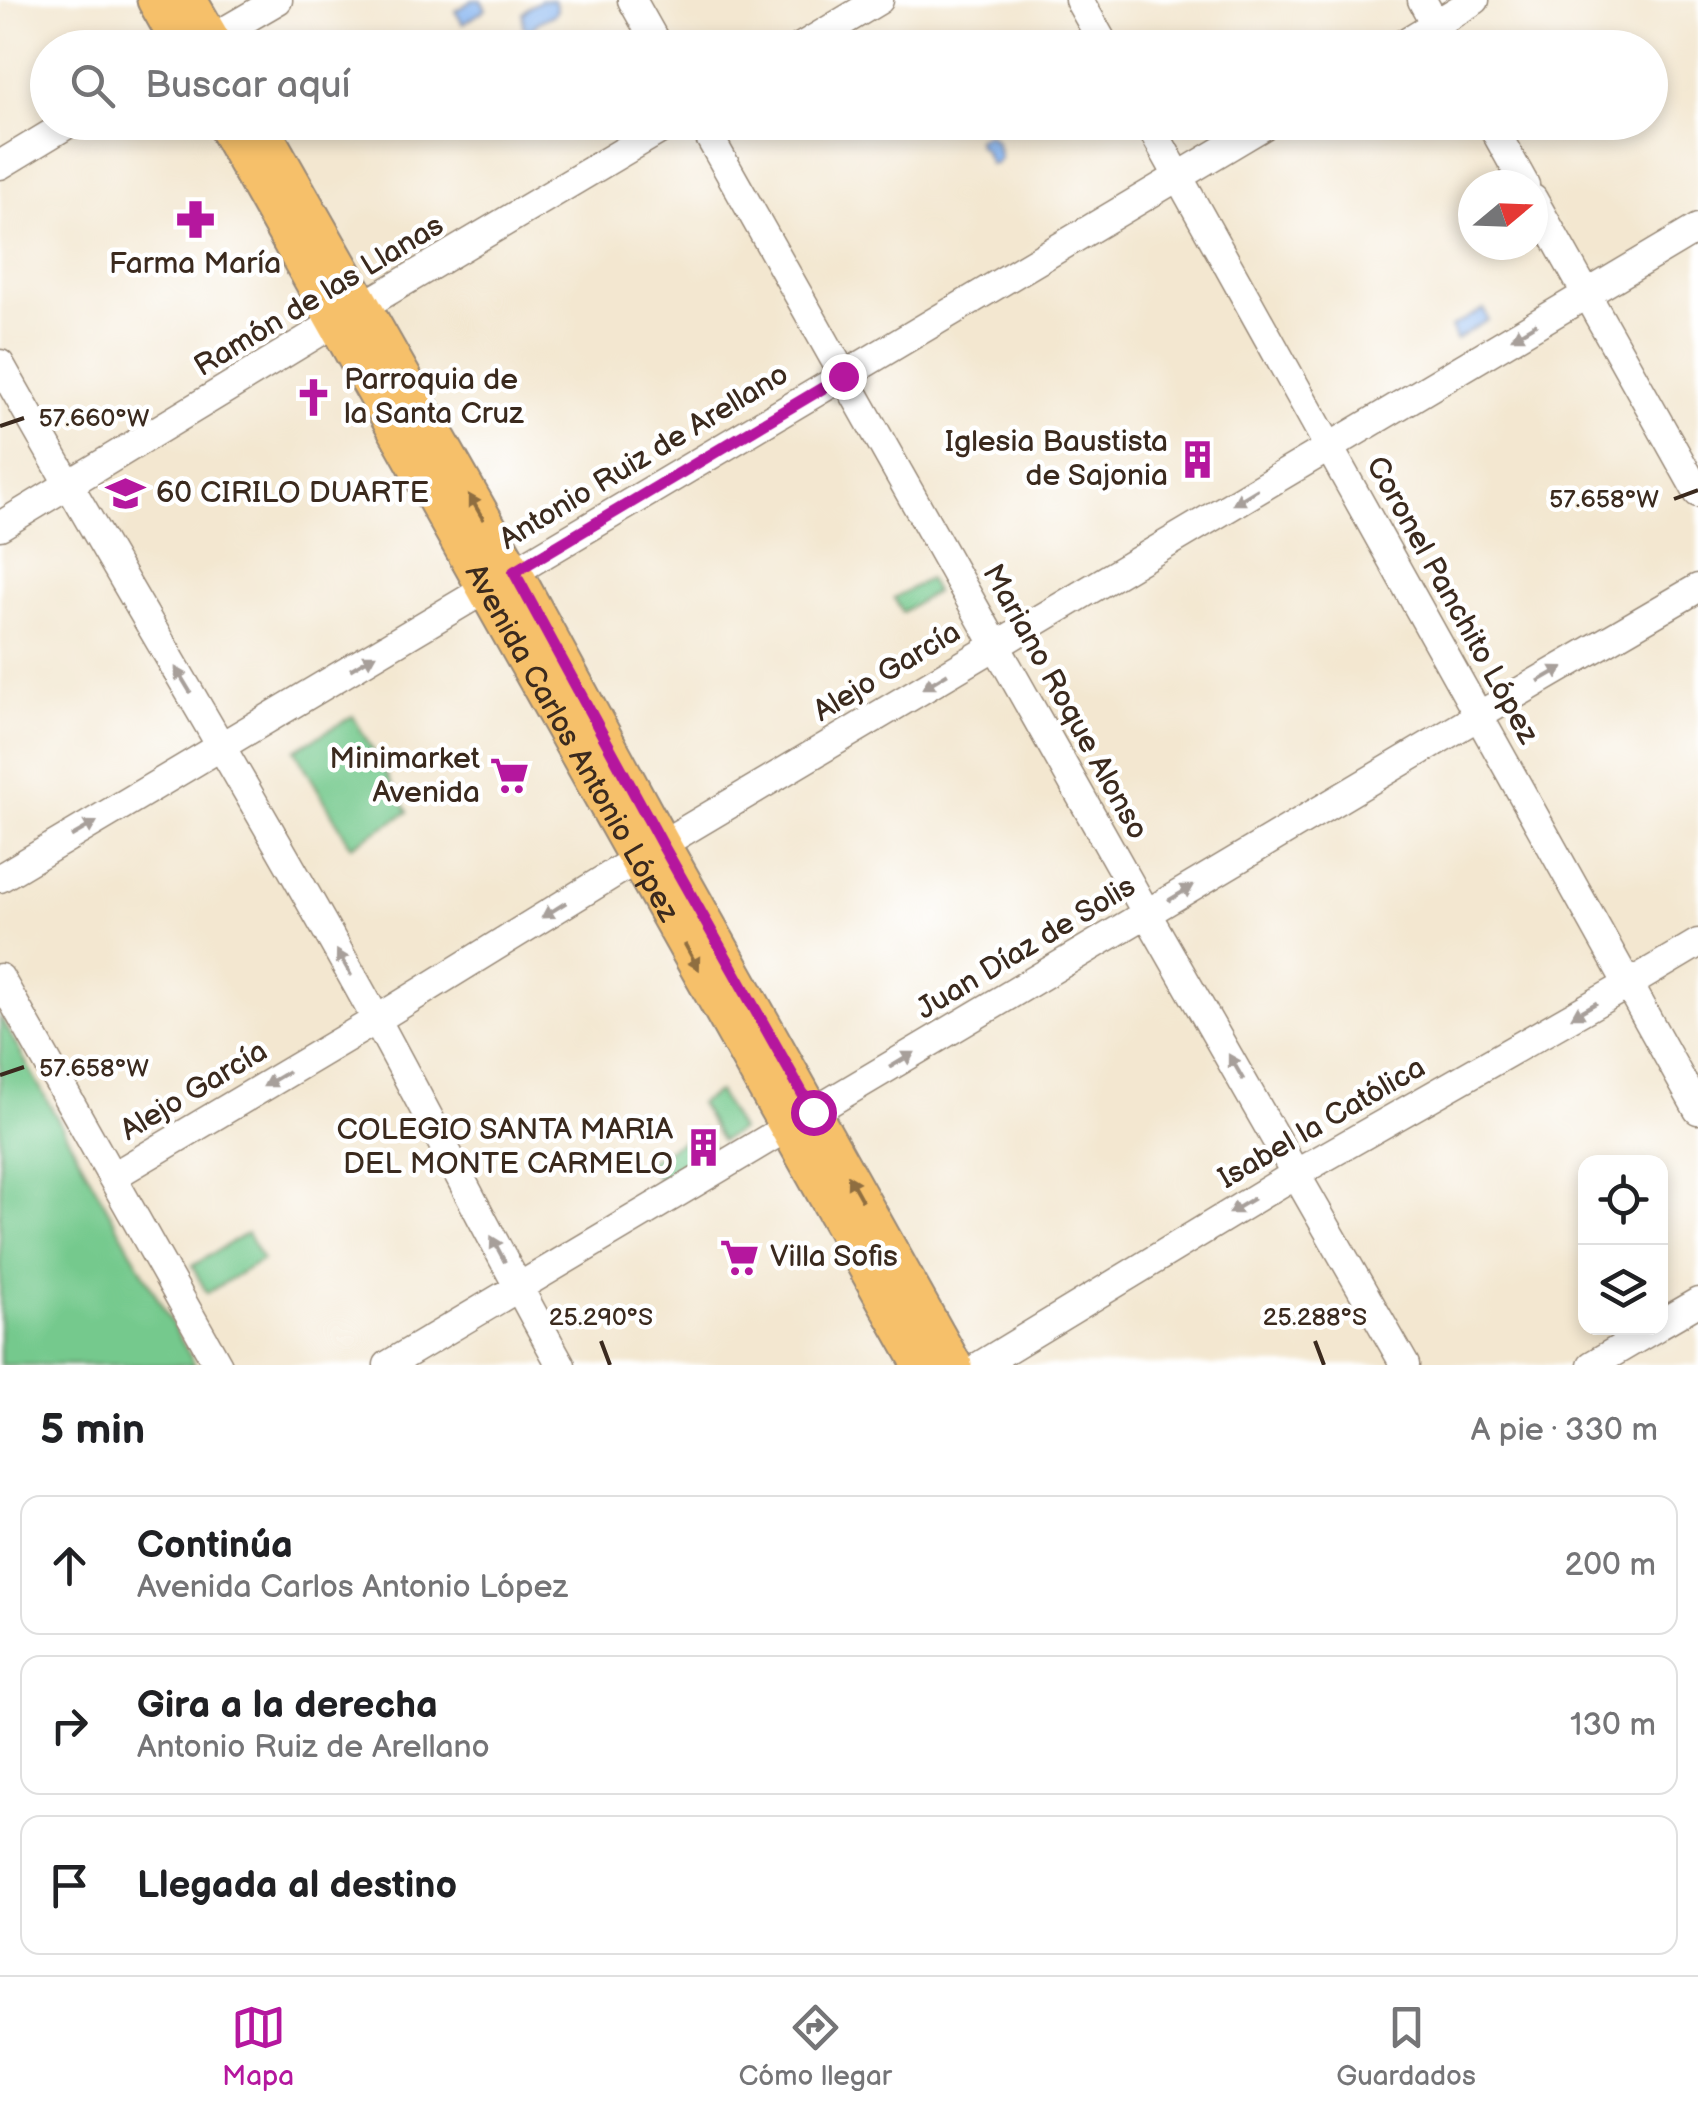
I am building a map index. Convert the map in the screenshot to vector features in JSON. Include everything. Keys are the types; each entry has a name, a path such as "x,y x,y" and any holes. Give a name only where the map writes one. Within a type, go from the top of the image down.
{"main road":[{"path":"155,0 186,30"},
{"path":"189,0 198,30"},
{"name":"Avenida Carlos Antonio López","path":"235,140 348,315 800,1120 954,1365"},
{"name":"Avenida Carlos Antonio López","path":"266,140 348,315"},
{"name":"Avenida Carlos Antonio López","path":"800,1120 921,1365"}],"street":[{"path":"227,30 278,0"},
{"path":"632,0 649,30"},
{"path":"829,30 879,0"},
{"path":"1079,0 1096,30"},
{"path":"1435,24 1476,0"},
{"path":"0,165 41,140"},
{"name":"Ramón de las Llanas","path":"0,526 643,140"},
{"name":"Mariano Roque Alonso","path":"711,140 1404,1365"},
{"name":"Coronel Panchito López","path":"1158,140 1698,1110"},
{"name":"Antonio Ruiz de Arellano","path":"0,878 1240,140"},
{"path":"1500,140 1517,170"},
{"path":"1548,226 1698,493"},
{"name":"Alejo García","path":"112,1177 649,852 1698,228"},
{"path":"0,364 223,747 562,1365"},
{"name":"Juan Díaz de Solis","path":"388,1365 1698,588"},
{"name":"Isabel la Católica","path":"982,1365 1296,1172 1698,942"},
{"path":"0,978 218,1365"},
{"path":"1668,1320 1698,1302"},
{"path":"1592,1365 1643,1335"}],"green space":[{"path":"928,579 935,592 902,612 894,598"},
{"path":"353,716 408,812 351,846 295,750"},
{"path":"0,1016 195,1365 0,1365"},
{"path":"718,1092 740,1130 721,1141 699,1103"},
{"path":"702,1129 715,1152 662,1185 647,1162"},
{"path":"247,1233 262,1260 207,1293 192,1266"}],"water":[{"path":"473,0 481,0 486,9 463,24 455,11"},
{"path":"542,0 554,0 557,9 528,30 523,26 523,13"},
{"path":"977,140 994,140 1000,158 990,164"},
{"path":"1484,309 1488,320 1456,339 1451,327"}],"place":[{"name":"Farma María","path":"195,220"},
{"name":"Parroquia de la Santa Cruz","path":"314,397"},
{"name":"Iglesia Baustista de Sajonia","path":"1198,459"},
{"name":"60 CIRILO DUARTE","path":"126,493"},
{"name":"Minimarket Avenida","path":"510,776"},
{"name":"COLEGIO SANTA MARIA DEL MONTE CARMELO","path":"703,1147"},
{"name":"Villa Sofis","path":"740,1257"}],"route":[{"path":"813,1112 514,572 843,376"}]}
